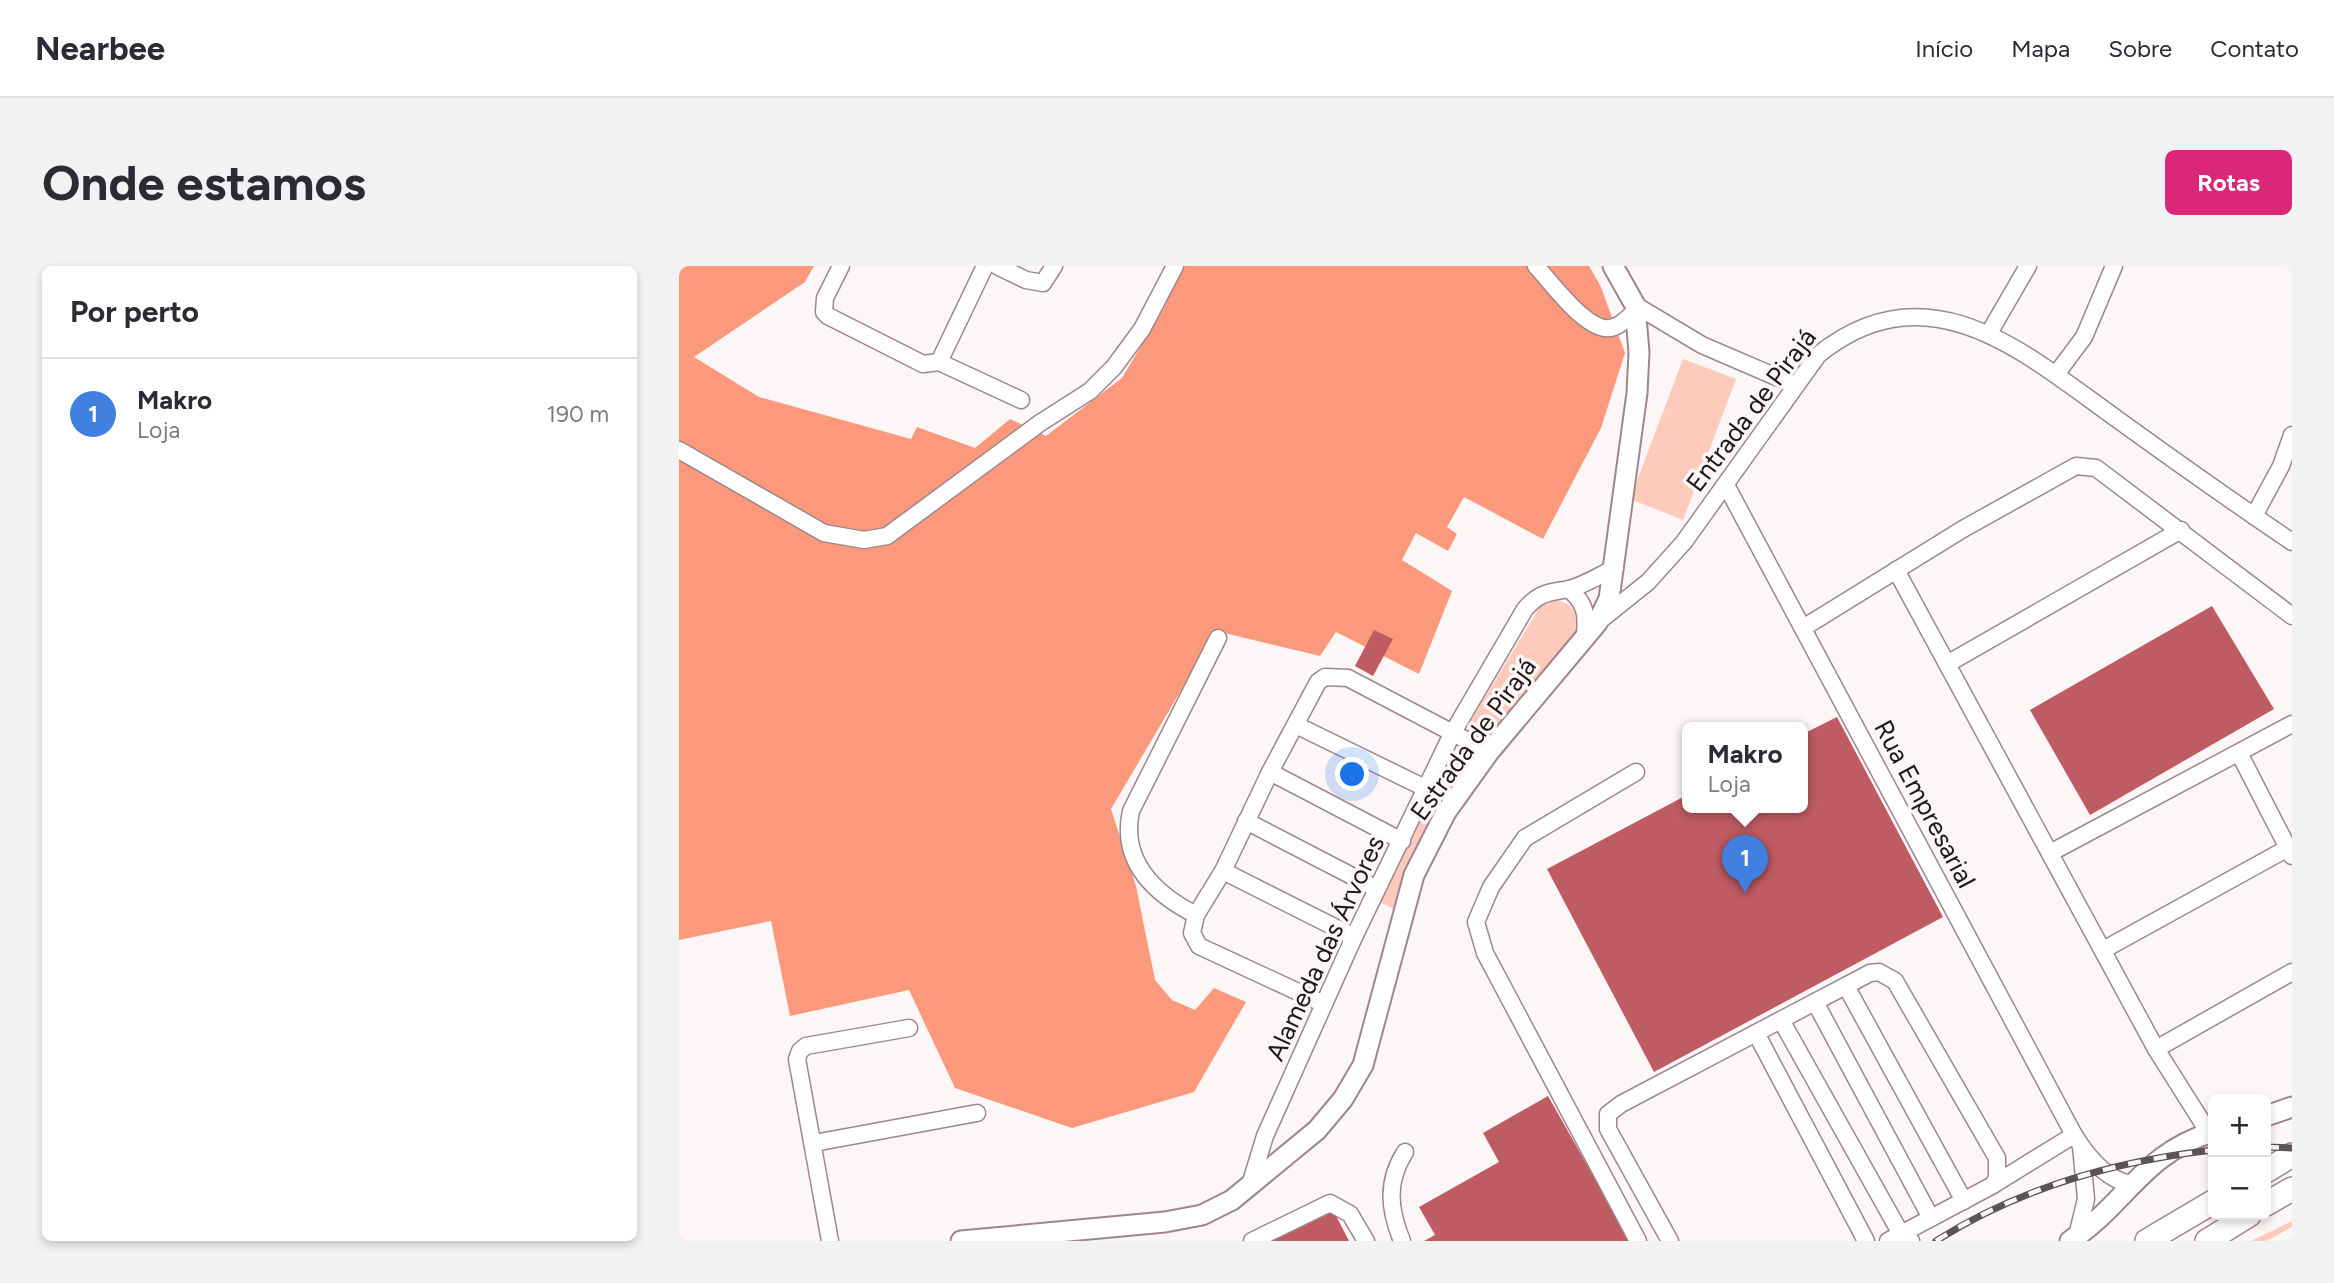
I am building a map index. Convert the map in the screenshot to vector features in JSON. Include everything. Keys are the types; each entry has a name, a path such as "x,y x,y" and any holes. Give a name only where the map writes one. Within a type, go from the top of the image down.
{"highway":[{"path":"2271,1168 2292,1156"},
{"path":"2271,1201 2292,1189"},
{"path":"2147,1241 2208,1205"},
{"path":"2207,1241 2241,1220"}],"main road":[{"path":"1613,266 1635,308"},
{"name":"Estrada de Pirajá","path":"961,1241 1191,1218 1215,1209 1250,1185 1331,1115 1354,1082 1369,1043 1414,875 1446,812 1489,752 1591,628 1609,599 1637,393 1635,308"},
{"path":"2271,1114 2292,1107"},
{"path":"2074,1239 2172,1149 2208,1134"}],"street":[{"path":"841,266 825,298 824,312 828,316 923,365 939,362 1021,400"},
{"path":"939,362 985,266"},
{"path":"997,266 1026,280 1043,283 1051,273"},
{"path":"679,450 824,533 864,540 887,536 909,523 1040,423 1090,391 1114,368 1142,329 1175,266"},
{"path":"1536,266 1581,316 1597,327 1613,328 1635,308 1702,345 1795,385"},
{"path":"1991,328 2028,266"},
{"path":"2057,373 2084,337 2114,266"},
{"name":"Entrada de Pirajá","path":"1591,628 1648,582 1665,564 1726,485 1818,355 1839,334 1864,318 1899,311 1925,310 1967,318 1991,328 2292,542"},
{"path":"2254,516 2281,466 2292,435"},
{"path":"1803,628 1963,529 2077,466 2096,468 2292,617"},
{"name":"Rua Empresarial","path":"1726,485 2077,1140 2093,1162 2115,1179 2131,1184"},
{"path":"1947,664 2181,530"},
{"name":"Alameda das Árvores","path":"1250,1185 1265,1136 1354,937 1452,734 1525,609 1537,595 1549,590 1569,589 1615,568"},
{"path":"1896,570 2157,1049 2208,1128"},
{"path":"1569,589 1584,604 1591,628"},
{"path":"1196,915 1165,898 1145,878 1129,836 1129,823 1131,811 1218,638"},
{"path":"1324,1004 1199,946 1192,937 1196,915 1223,871 1245,821 1318,682 1325,677 1348,678 1489,752"},
{"path":"2050,853 2292,724"},
{"path":"1296,725 1427,789"},
{"path":"2103,950 2290,852 2239,752"},
{"path":"1270,772 1402,841"},
{"path":"1636,772 1524,838 1491,887 1476,922 1485,953 1638,1241"},
{"path":"1245,821 1377,890"},
{"path":"1223,871 1354,937"},
{"path":"1670,1241 1608,1129 1608,1114 1621,1104 1870,973 1879,972 1895,982 1997,1158 1997,1178 1993,1185"},
{"path":"2157,1049 2292,972"},
{"path":"1846,986 1963,1201"},
{"path":"1815,1002 1931,1218"},
{"path":"1781,1020 1900,1239 1931,1218 2077,1140"},
{"path":"830,1241 797,1059 806,1046 909,1028"},
{"path":"1756,1033 1866,1241"},
{"path":"814,1143 977,1113"},
{"name":"Rua Empresarial","path":"2074,1239 2086,1199 2077,1140"},
{"path":"1402,1241 1394,1220 1390,1184 1405,1152"},
{"path":"1252,1241 1330,1203 1350,1214 1366,1241"}],"shaded area":[{"path":"679,266 814,266 805,282 694,357 759,397 911,439 917,427 975,448 1010,419 1046,436 1122,378 1164,308 1183,266 1589,266 1601,287 1625,353 1601,428 1543,539 1464,497 1447,527 1457,534 1448,551 1416,533 1402,560 1452,591 1419,674 1336,632 1320,656 1216,631 1111,809 1136,886 1155,980 1172,1000 1195,1010 1214,988 1246,1002 1194,1092 1072,1128 955,1088 909,990 790,1016 771,921 679,940"},
{"path":"1683,359 1736,379 1683,520 1630,499"},
{"path":"1556,600 1568,604 1577,614 1576,634 1486,741 1472,735 1470,722 1540,607"},
{"path":"1458,745 1478,755 1396,910 1379,902"},
{"path":"2292,1221 2292,1227 2266,1241 2251,1241"}],"building":[{"path":"2212,606 2274,709 2090,815 2030,710"},
{"path":"1374,630 1393,639 1373,676 1355,666"},
{"path":"1837,717 1943,917 1654,1072 1547,869 1682,798 1682,813 1808,813 1808,732"},
{"path":"1548,1096 1630,1241 1424,1241 1435,1235 1419,1207 1499,1162 1483,1133"},
{"path":"1331,1206 1349,1241 1259,1241"}],"railway":[{"path":"2271,1147 2292,1148"},
{"path":"1936,1241 2001,1206 2069,1180 2140,1161 2208,1151"}],"place":[{"name":"Makro","path":"1745,893"}]}
